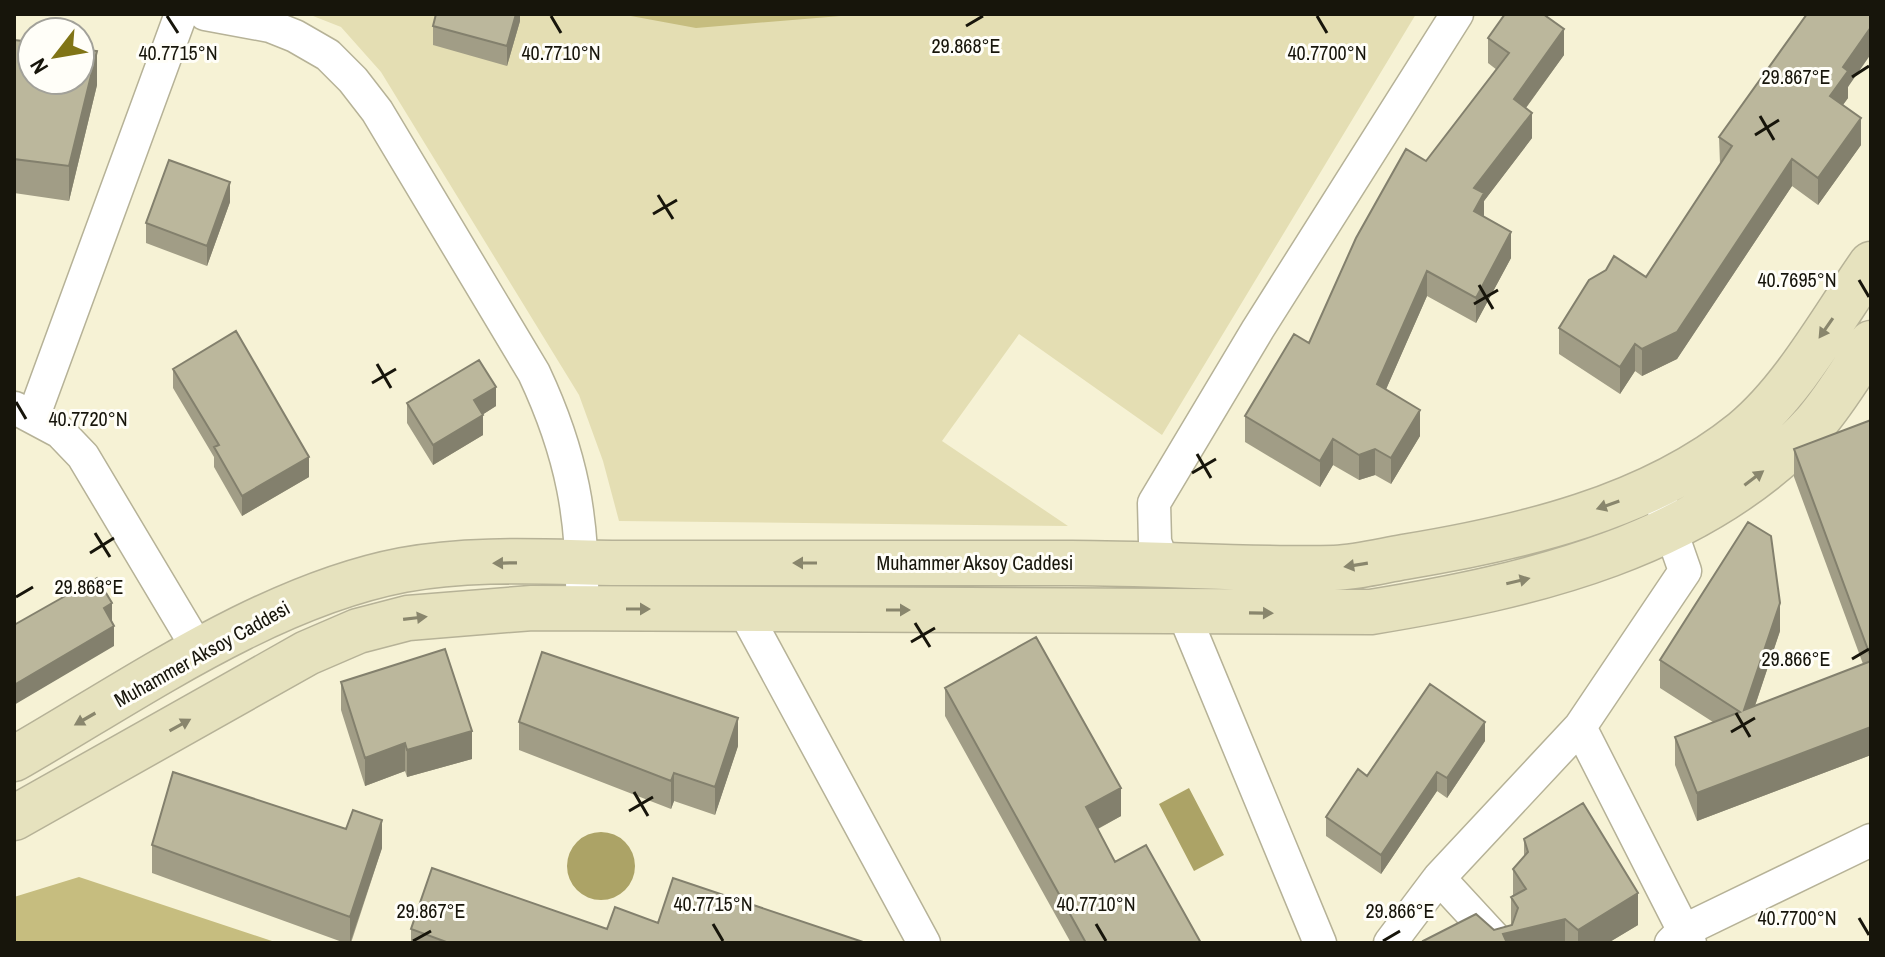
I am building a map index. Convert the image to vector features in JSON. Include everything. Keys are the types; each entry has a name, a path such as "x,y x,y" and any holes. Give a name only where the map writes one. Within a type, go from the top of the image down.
{"main road":[{"name":"Muhammer Aksoy Caddesi","path":"14,759 200,652 307,596 384,574 442,564 1163,563 1339,568 1442,551 1558,522 1654,486 1700,463 1745,430 1785,389 1871,264"},
{"path":"14,818 307,653 358,631 408,618 532,608 1371,612 1425,603 1554,573 1671,529 1757,476 1815,422 1871,343"},
{"path":"1163,563 1183,612"}],"street":[{"path":"181,14 24,411 60,432 83,456 200,652"},
{"path":"205,14 270,26 295,36 328,55 377,111 534,373 552,411 567,449 583,563 582,608"},
{"path":"1163,563 1155,542 1154,503 1258,329 1457,14"},
{"path":"1390,943 1439,878 1580,727 1685,571 1654,486"},
{"path":"743,609 924,943"},
{"path":"1183,612 1320,943"},
{"path":"1580,727 1682,939 1871,840"},
{"path":"1439,878 1499,943"}],"shaded area":[{"path":"308,14 1416,14 1162,435 1019,334 942,441 1068,526 619,521 603,461 579,395 381,72 341,27"},
{"path":"620,14 865,14 696,28"},
{"path":"1189,788 1224,855 1194,871 1159,804"},
{"path":"601,832 625,842 635,866 625,890 601,900 577,890 567,866 577,842"},
{"path":"79,877 278,943 14,943 14,897"}],"building":[{"path":"436,14 516,14 507,46 433,26"},
{"path":"1505,14 1543,14 1564,29 1514,99 1532,113 1474,188 1484,193 1474,211 1511,232 1476,298 1427,271 1377,384 1420,410 1391,458 1375,449 1359,455 1333,439 1320,461 1245,416 1294,334 1309,343 1356,238 1406,149 1426,161 1509,53 1488,38"},
{"path":"1807,14 1871,14 1871,27 1843,67 1848,71 1830,96 1861,118 1818,178 1792,159 1677,332 1642,349 1635,344 1620,367 1559,328 1589,280 1606,270 1614,256 1646,277 1732,146 1719,137"},
{"path":"14,40 16,96 86,96 69,166 14,159"},
{"path":"169,160 230,182 207,246 146,223"},
{"path":"236,331 309,457 242,496 214,447 219,445 173,369"},
{"path":"479,360 496,387 474,400 483,415 433,445 407,403"},
{"path":"1871,420 1871,658 1794,449"},
{"path":"1748,522 1771,536 1780,603 1744,710 1871,661 1871,727 1697,793 1675,737 1740,712 1660,660"},
{"path":"97,578 112,603 104,608 114,626 14,685 14,625"},
{"path":"1036,637 1121,788 1086,807 1115,862 1146,845 1201,943 1086,943 945,688"},
{"path":"445,649 472,731 407,750 405,743 365,758 341,682"},
{"path":"542,652 738,718 715,787 674,773 671,781 519,722"},
{"path":"1430,684 1485,722 1447,778 1437,772 1381,855 1326,817 1358,769 1367,776"},
{"path":"173,772 346,829 353,810 382,820 350,917 152,845"},
{"path":"1583,803 1638,893 1578,930 1565,919 1503,934 1507,943 1424,943 1476,914 1494,930 1512,925 1518,908 1511,897 1526,889 1513,869 1528,852 1524,839"},
{"path":"432,868 607,929 615,907 658,923 673,878 866,943 449,943 411,929"}]}
